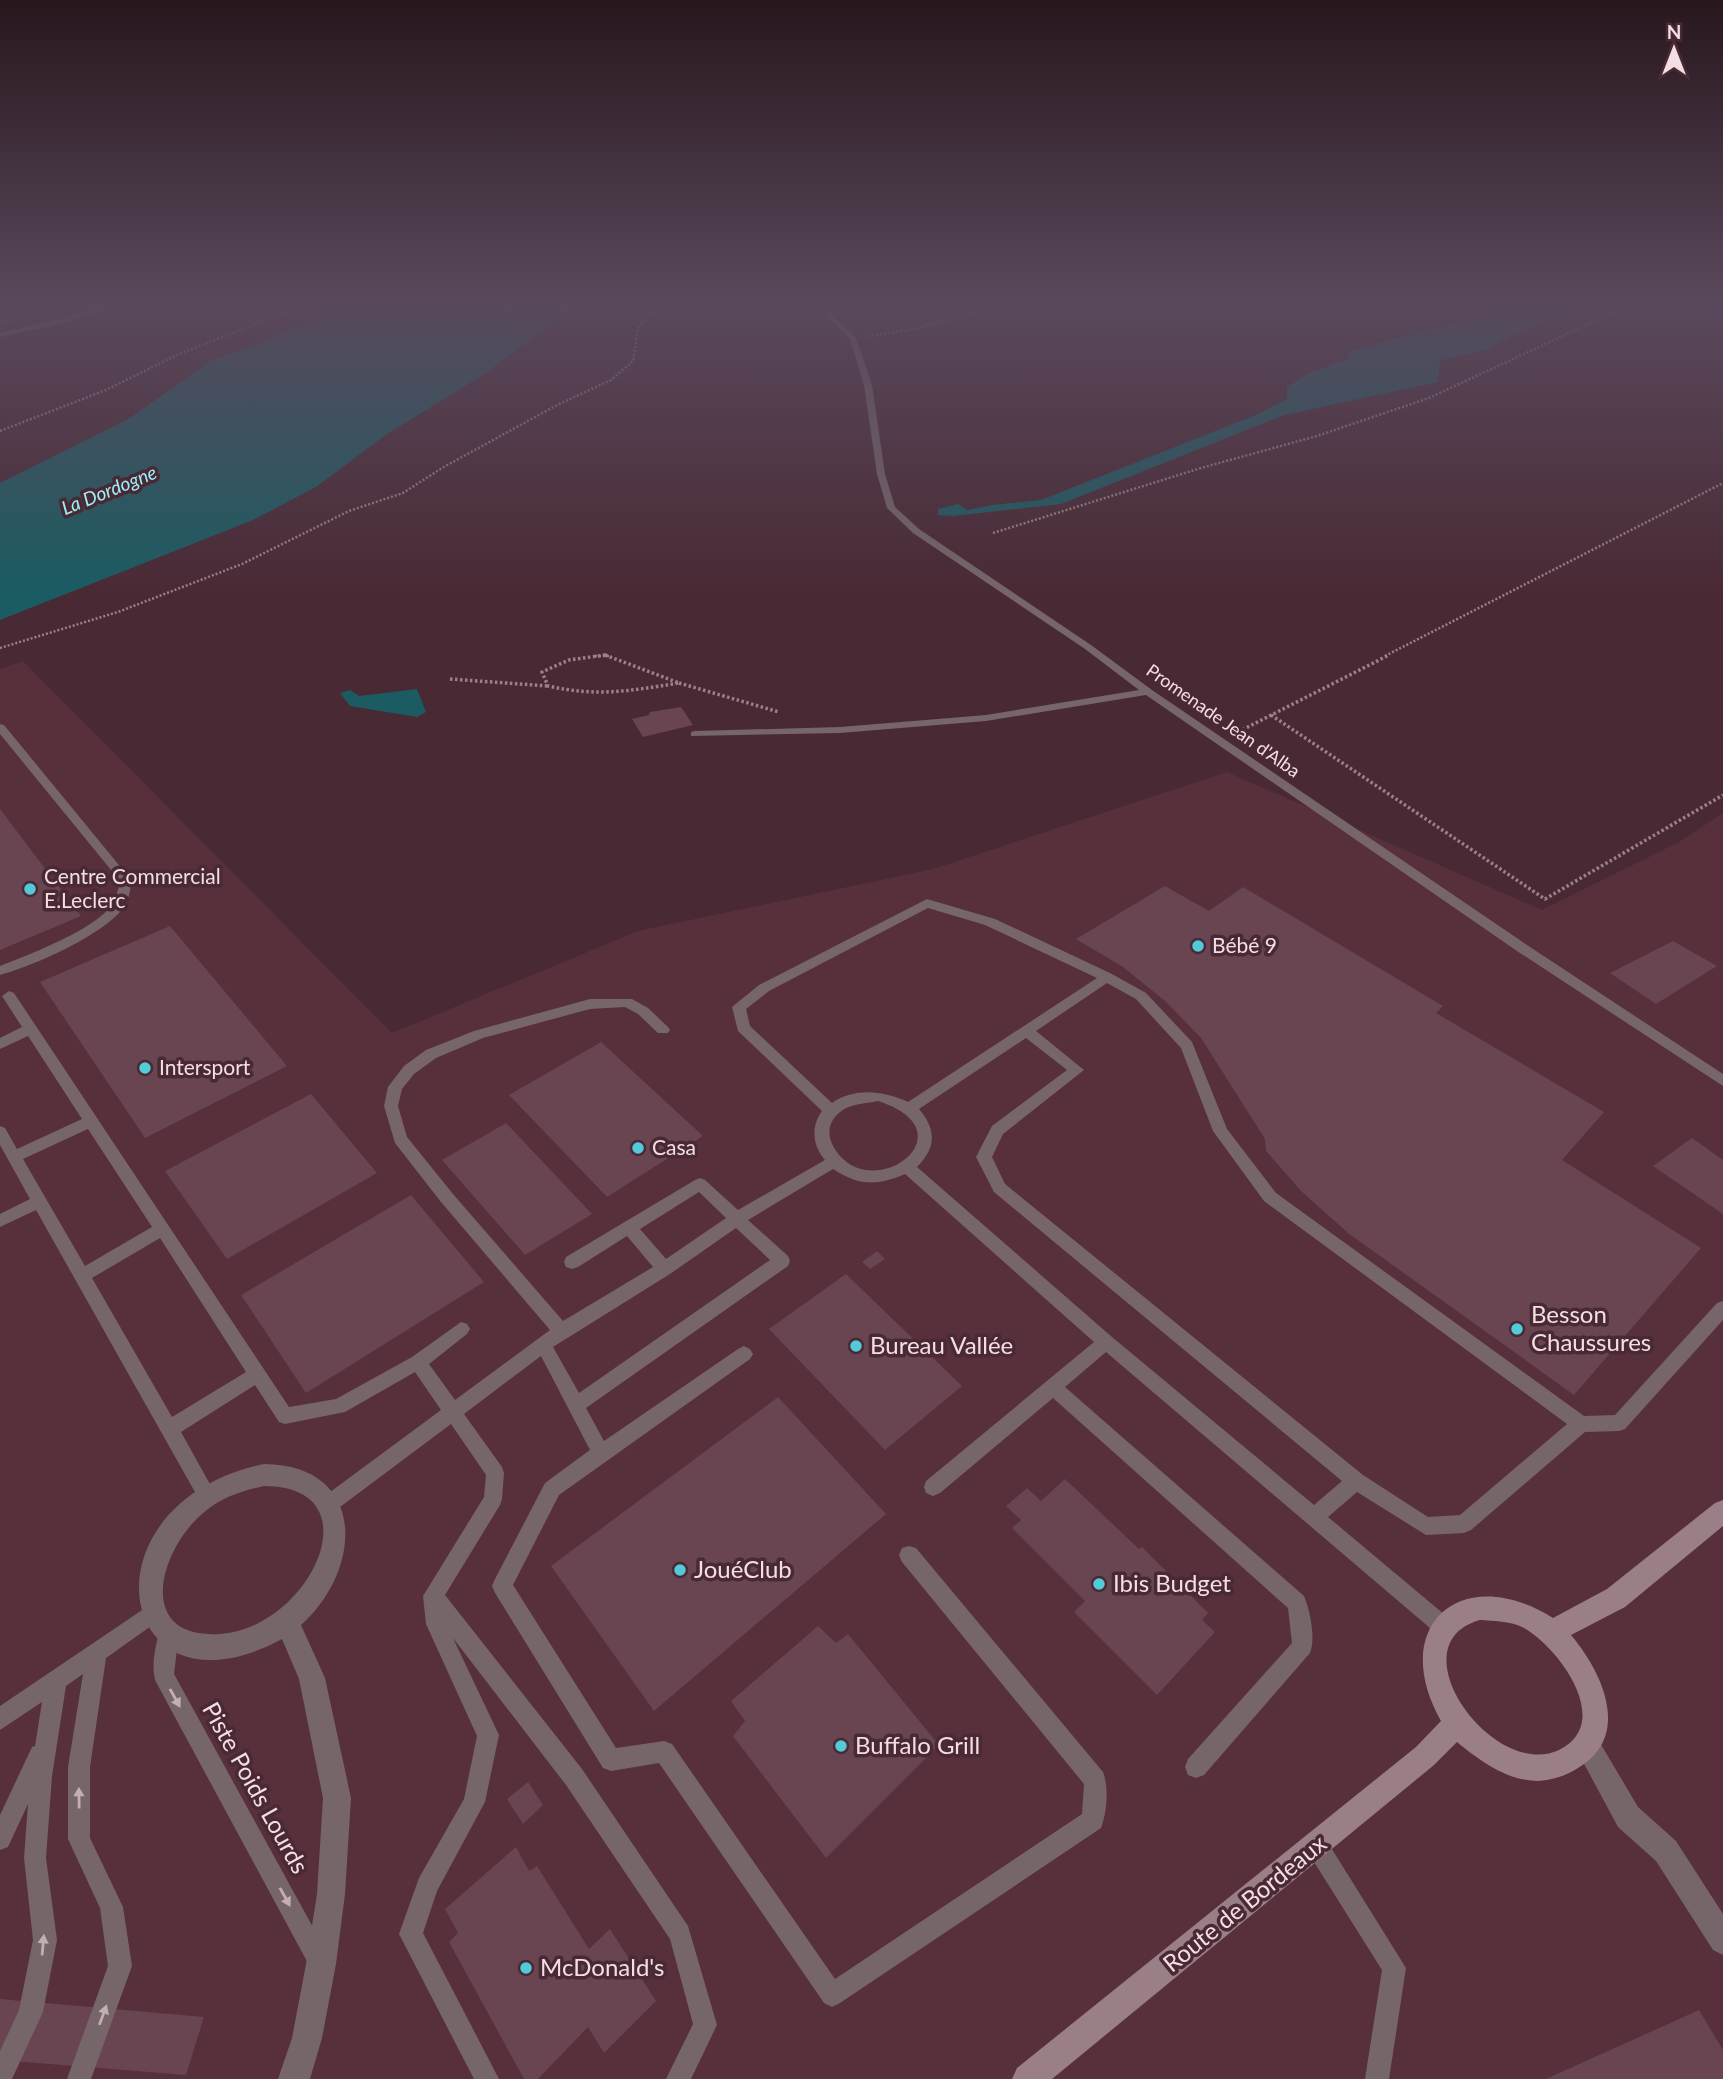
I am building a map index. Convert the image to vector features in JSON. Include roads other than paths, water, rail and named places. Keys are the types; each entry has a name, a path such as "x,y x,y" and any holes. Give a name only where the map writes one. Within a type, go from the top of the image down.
{"main road":[{"path":"1551,1632 1616,1598 1723,1511"},
{"path":"1480,1608 1503,1609 1527,1617 1551,1632 1571,1651 1586,1675 1594,1700 1595,1724 1587,1745 1573,1759 1552,1767 1528,1767 1502,1759 1478,1744 1457,1723 1442,1698 1434,1672 1435,1647 1444,1628 1459,1614 1480,1608"},
{"name":"Route de Bordeaux","path":"1028,2079 1317,1846 1425,1756 1457,1723"}],"street":[{"path":"264,1475 291,1477 313,1486 329,1504 336,1525 335,1550 326,1575 309,1601 287,1622 256,1640 223,1648 193,1646 169,1633 154,1612 149,1590 153,1564 165,1538 184,1515 207,1495 235,1481 264,1475"},
{"path":"287,1622 312,1678 337,1798 331,1894 321,1964 307,2038 294,2079"},
{"path":"1587,1745 1628,1817 1666,1851 1723,1940"},
{"path":"306,2079 307,2038"}],"lane":[{"name":"Promenade Jean d'Alba","path":"871,403 881,474 891,508 916,531 951,558 1088,647 1148,692 1522,948 1723,1081"},
{"path":"695,734 840,730 986,718 1148,692"},
{"path":"0,727 125,881 119,906 87,930 45,953 0,971"},
{"path":"831,1111 743,1028 739,1007 764,988 927,903 990,922 1141,996 1187,1046 1220,1131 1270,1197 1581,1424 1619,1423 1723,1307"},
{"path":"910,1108 1107,977"},
{"path":"9,996 285,1416 339,1406 418,1362 461,1329"},
{"path":"561,1331 400,1139 391,1106 395,1087 409,1070 431,1054 479,1034 590,1004 627,1002 643,1011 663,1030"},
{"path":"0,1044 31,1029"},
{"path":"1026,1031 1077,1070 998,1130 984,1157 999,1188 1356,1482 1426,1526 1464,1524 1581,1424"},
{"path":"878,1096 895,1100 910,1108 920,1119 925,1131 924,1144 918,1157 907,1167 877,1176 845,1170 833,1162 823,1150 820,1137 822,1123 831,1111 844,1102 878,1096"},
{"path":"14,1157 91,1121"},
{"path":"0,1132 207,1495"},
{"path":"329,1504 561,1331 664,1269 736,1219 833,1162"},
{"path":"907,1167 1106,1342 1444,1628"},
{"path":"572,1262 700,1184 782,1261 575,1406"},
{"path":"0,1221 40,1200"},
{"path":"629,1227 664,1269"},
{"path":"83,1275 162,1229"},
{"path":"933,1487 1106,1342"},
{"path":"543,1345 601,1452"},
{"path":"744,1354 552,1489 502,1586 611,1760 664,1752 832,1995 1093,1820 1095,1780 909,1555"},
{"path":"418,1362 495,1473 493,1499 433,1596 436,1624 488,1735 474,1802 427,1886 411,1934 488,2079"},
{"path":"169,1429 257,1374"},
{"path":"1052,1386 1297,1603 1303,1646 1196,1767"},
{"path":"1314,1517 1356,1482"},
{"path":"433,1596 575,1777 680,1934 705,2025 678,2079"},
{"path":"0,1719 154,1612"},
{"name":"Piste Poids Lourds","path":"169,1633 163,1675 321,1964"},
{"path":"79,2079 121,1966 111,1907 79,1839 79,1767 96,1654"},
{"path":"0,2078 31,2012 45,1940 36,1858 41,1776 56,1682"},
{"path":"0,1839 47,1740"},
{"path":"1317,1846 1394,1968 1377,2079"}],"water":[{"name":"La Dordogne","path":"151,403 437,403 387,434 316,487 253,520 0,620 0,483 130,418"},
{"path":"1279,403 1340,403 1284,415 1061,504 953,516 938,515 938,509 958,504 968,510 1041,500 1258,414"},
{"path":"417,689 426,712 417,717 350,706 340,693 350,690 359,696"}],"place":[{"name":"Centre Commercial E.Leclerc","path":"30,889"},
{"name":"Bébé 9","path":"1198,946"},
{"name":"Intersport","path":"145,1068"},
{"name":"Casa","path":"638,1148"},
{"name":"Besson Chaussures","path":"1517,1329"},
{"name":"Bureau Vallée","path":"856,1346"},
{"name":"JouéClub","path":"680,1570"},
{"name":"Ibis Budget","path":"1099,1584"},
{"name":"Buffalo Grill","path":"841,1746"},
{"name":"McDonald's","path":"526,1968"}]}
